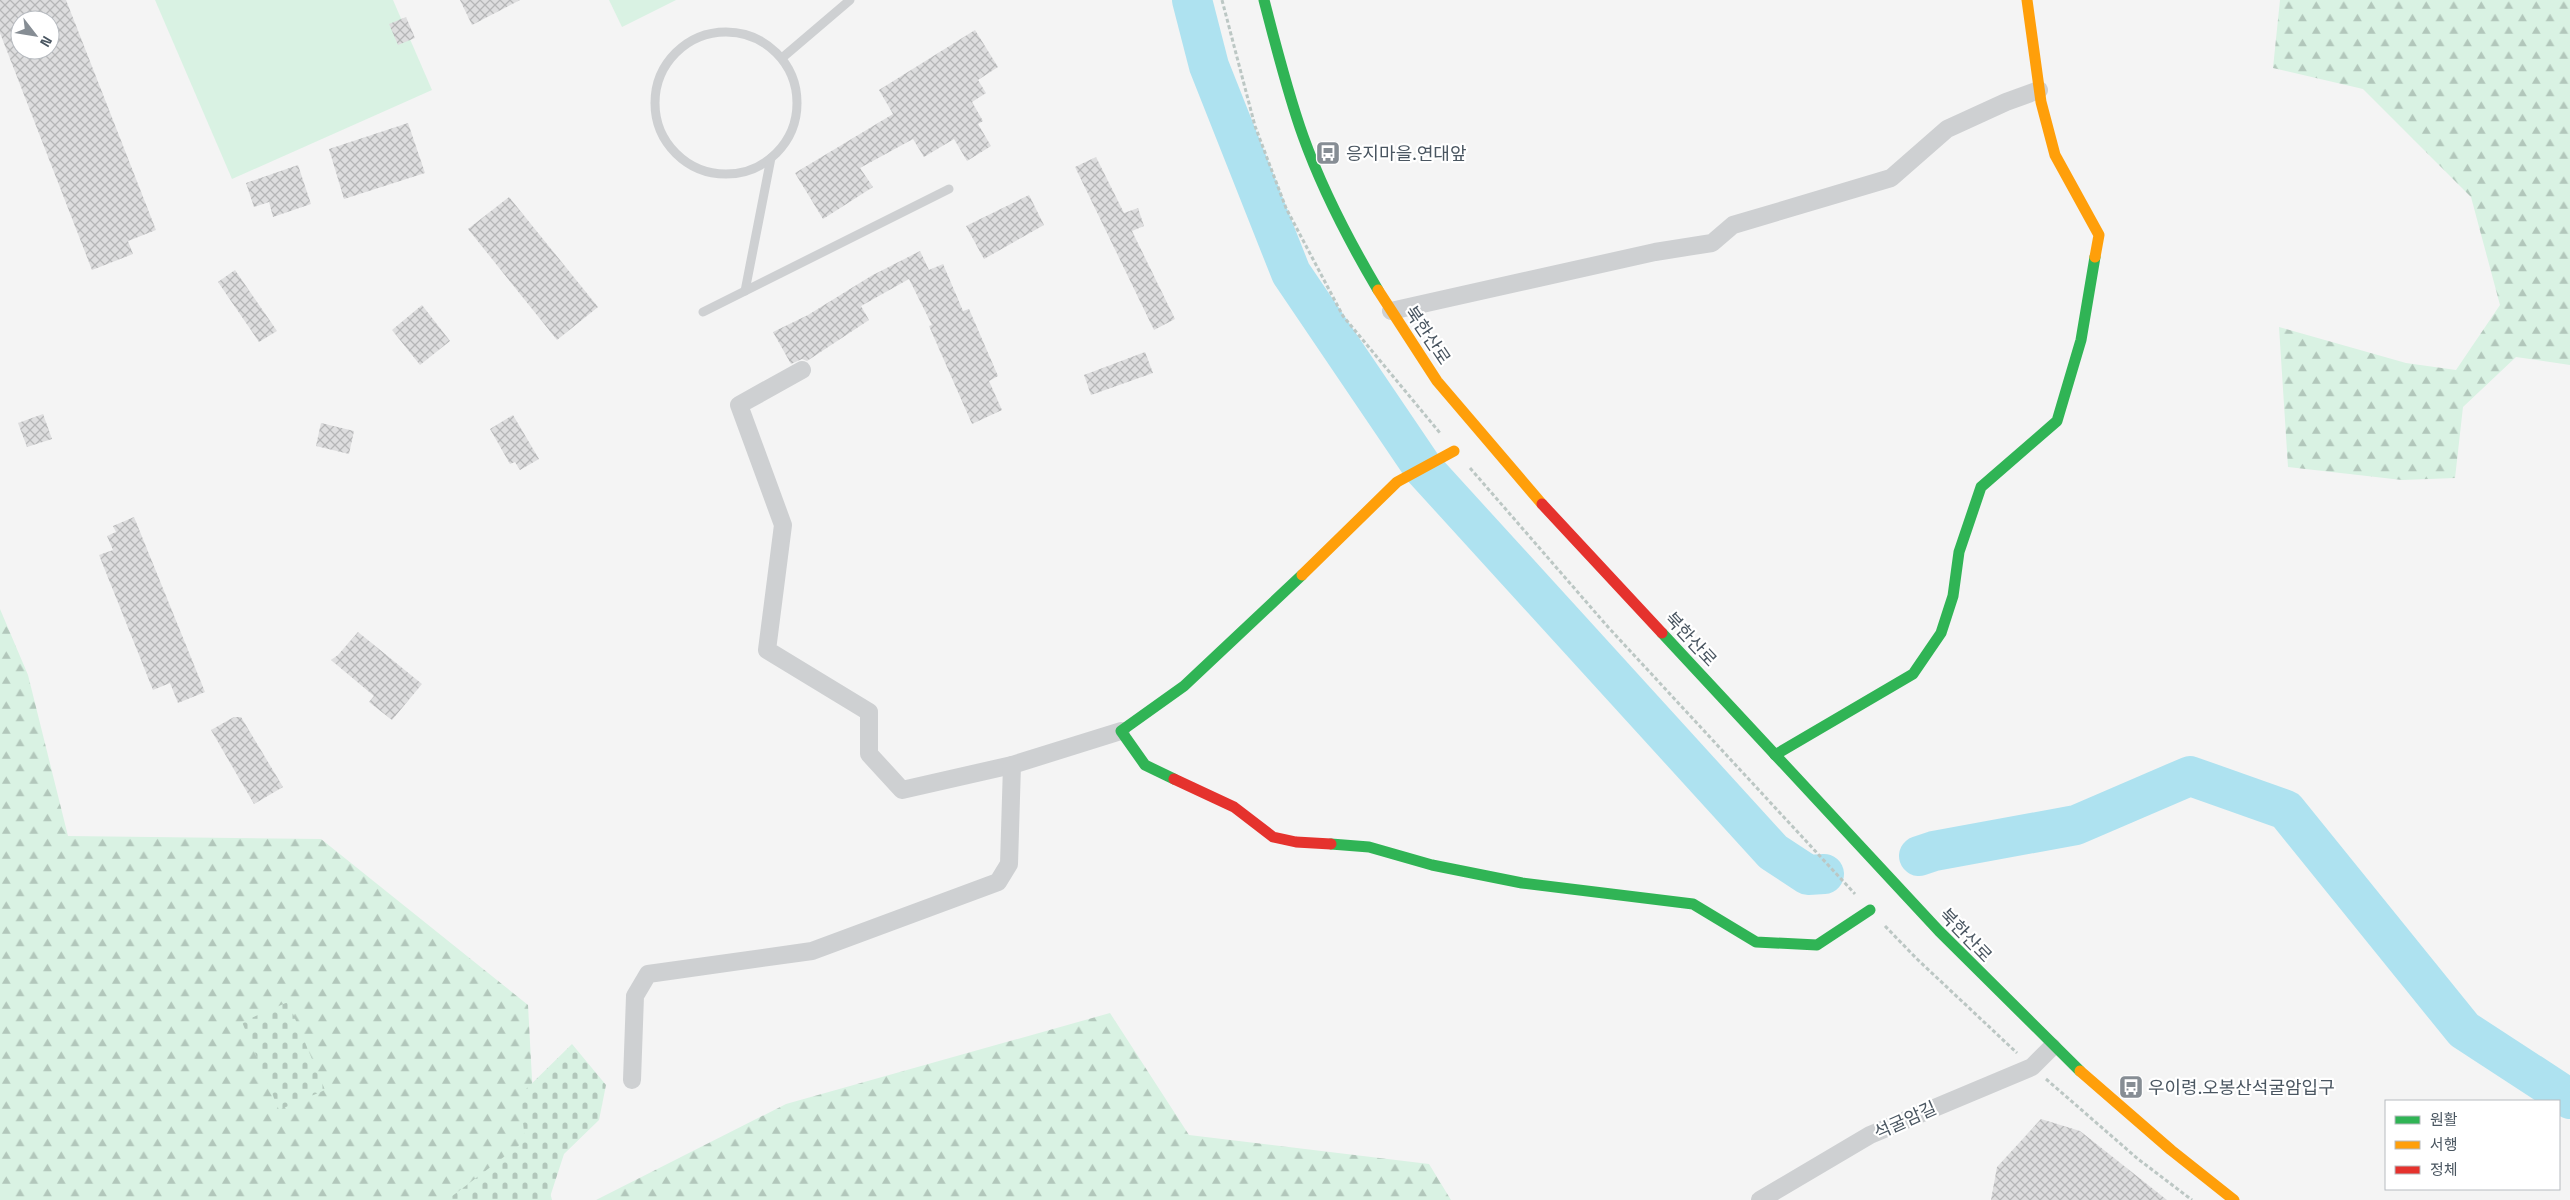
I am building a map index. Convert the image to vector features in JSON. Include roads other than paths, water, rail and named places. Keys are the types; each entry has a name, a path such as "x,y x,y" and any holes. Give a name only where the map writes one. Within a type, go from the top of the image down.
{"street":[{"name":"북한산로","path":"1264,0 1284,76 1317,173 1368,272 1412,346 1450,397 1517,477 1907,899 2052,1047 2141,1126 2234,1200"},
{"path":"1775,755 1913,674 1941,633 1953,596 1959,552 1981,487 2057,421 2081,340 2099,236 2055,155 2039,90 2028,0"},
{"path":"1391,310 1655,252 1712,243 1733,225 1891,178 1947,129 2006,102 2039,90"},
{"path":"802,370 738,405 783,525 767,650 869,712 869,754 902,790 1012,765 1121,731 1184,686 1340,539 1397,482 1453,451"},
{"path":"1121,731 1145,765 1234,807 1273,837 1296,842 1369,847 1432,864 1522,883 1693,904 1756,942 1817,945 1870,910"},
{"path":"632,1080 635,996 648,974 812,951 998,882 1009,864 1012,765"},
{"name":"석굴암길","path":"1760,1200 1870,1135 2032,1067 2052,1047"}],"lane":[{"path":"782,58 850,0"},
{"path":"720,32 743,33 765,42 782,58 793,79 797,102 794,123 788,136 771,158 753,169 732,174 711,173 691,165 675,153 662,136 656,116 655,92 663,69 677,51 697,38 720,32"},
{"path":"745,292 771,158"},
{"path":"703,312 949,189"}],"waterway":[{"path":"1192,0 1209,66 1291,273 1423,468 1773,852 1808,875 1824,874"},
{"path":"1919,856 1934,851 2076,825 2190,776 2286,810 2464,1030 2570,1099"}],"place":[{"name":"응지마을.연대앞","path":"1328,153"},
{"name":"우이령.오봉산석굴암입구","path":"2131,1087"}]}
